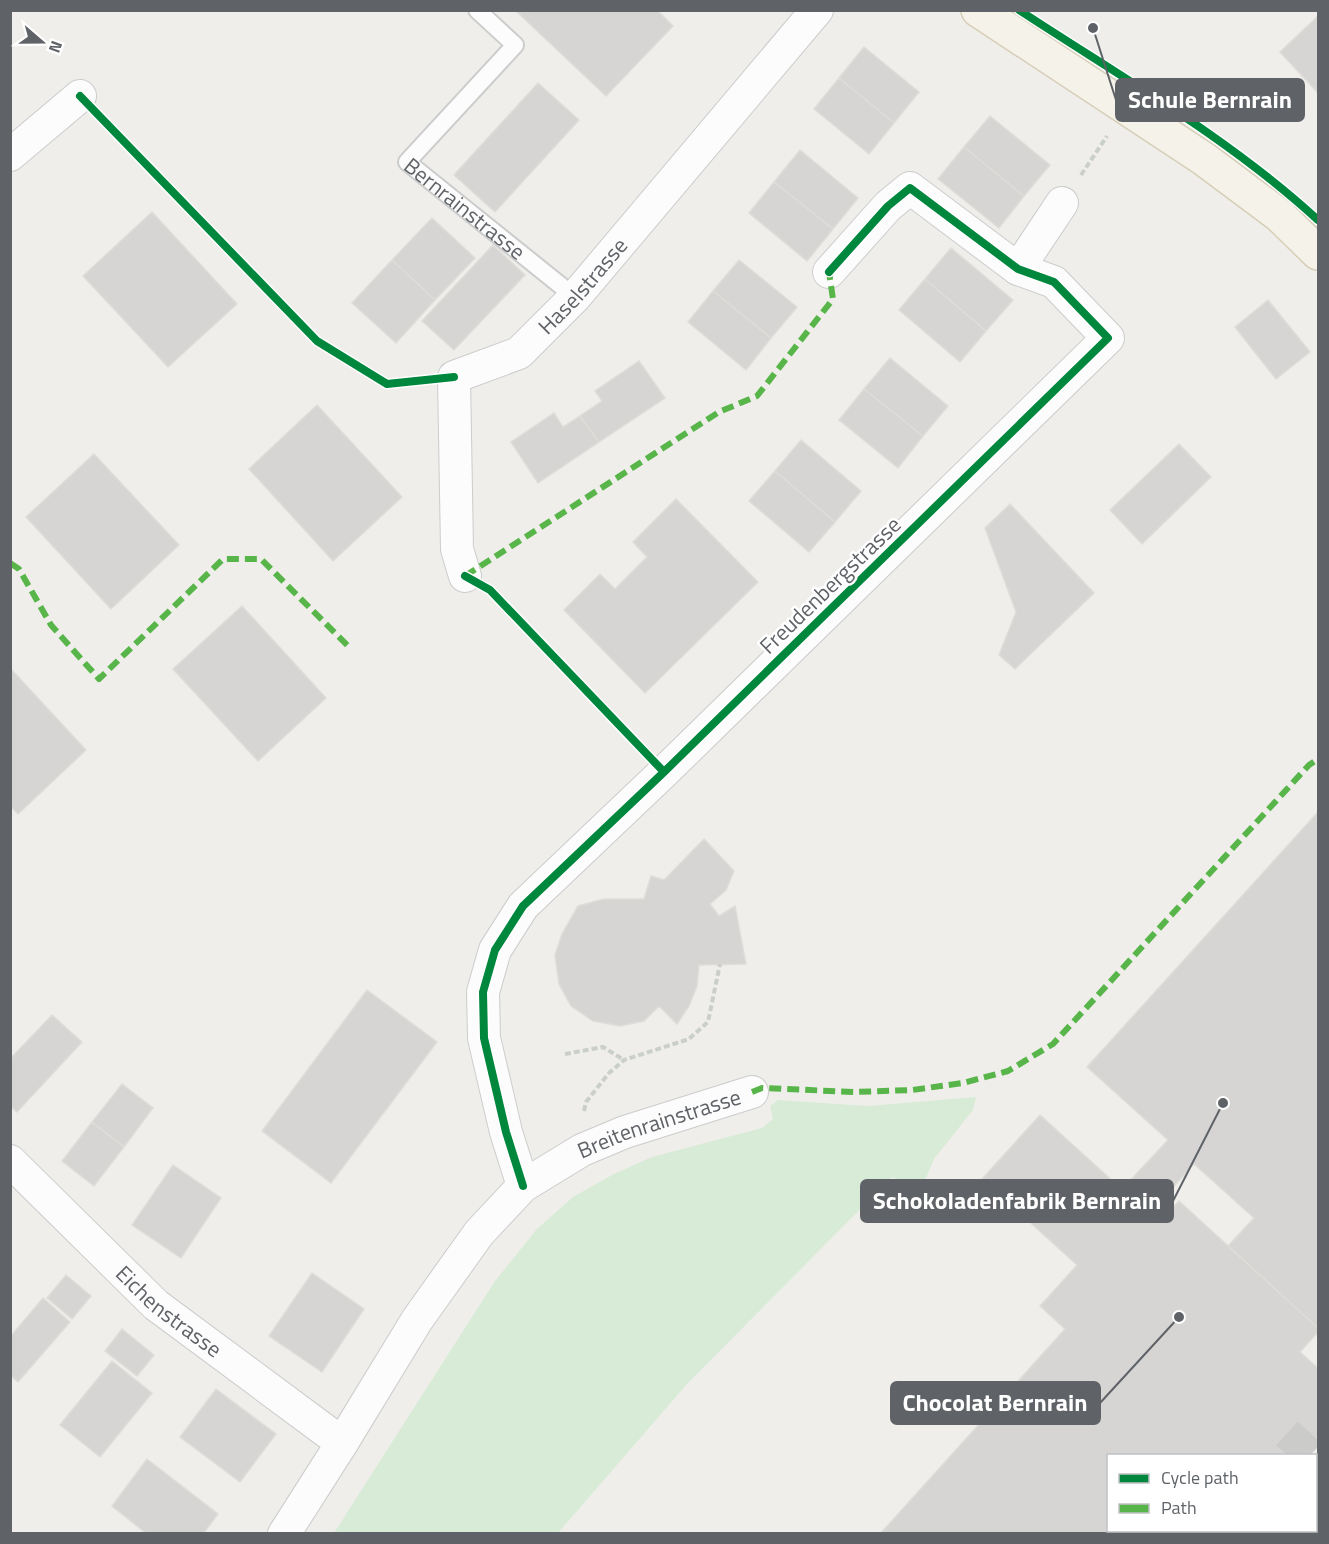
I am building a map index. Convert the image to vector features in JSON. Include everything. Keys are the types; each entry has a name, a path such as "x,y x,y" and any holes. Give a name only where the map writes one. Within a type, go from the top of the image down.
{"main road":[{"path":"978,10 1204,159 1279,215 1318,254"}],"street":[{"name":"Haselstrasse","path":"465,576 457,549 454,377 519,353 575,297 817,10"},
{"path":"10,155 80,96"},
{"name":"Freudenbergstrasse","path":"523,1186 506,1132 483,1038 483,992 495,950 523,906 664,772 1108,338 1054,282 1018,269 910,188 888,206 829,272"},
{"path":"1018,269 1062,203"},
{"name":"Breitenrainstrasse","path":"284,1533 417,1320 479,1233 523,1186 582,1150 625,1132 752,1092"},
{"name":"Eichenstrasse","path":"10,1161 156,1305 342,1443"}],"lane":[{"name":"Bernrainstrasse","path":"477,10 515,45 407,162 575,297"}],"path":[{"path":"1062,203 1126,107"},
{"path":"582,1150 582,1125 586,1102 609,1073 624,1060 688,1039 708,1022 720,964"},
{"path":"565,1054 603,1047 624,1060"}],"green space":[{"path":"976,1097 973,1110 934,1159 926,1178 912,1186 892,1177 687,1384 558,1533 334,1533 495,1281 537,1229 573,1197 612,1175 652,1157 762,1128 773,1119 770,1106 778,1100 868,1106"}],"building":[{"path":"657,10 673,26 606,96 516,11"},
{"path":"1318,16 1318,93 1280,52"},
{"path":"864,47 919,92 894,123 839,78"},
{"path":"839,78 894,123 869,154 814,109"},
{"path":"538,83 579,120 495,212 454,175"},
{"path":"990,116 1050,165 1024,196 964,147"},
{"path":"964,147 1024,196 999,228 938,179"},
{"path":"800,150 858,198 833,229 774,182"},
{"path":"774,182 833,229 807,261 749,213"},
{"path":"152,212 237,304 168,367 83,276"},
{"path":"432,218 475,258 435,300 392,260"},
{"path":"493,245 525,275 454,350 422,321"},
{"path":"951,248 1013,300 986,331 925,279"},
{"path":"392,260 435,300 396,343 352,303"},
{"path":"739,260 797,307 771,338 713,291"},
{"path":"925,279 986,331 960,362 899,310"},
{"path":"713,291 771,338 746,370 688,322"},
{"path":"1268,300 1310,352 1276,379 1235,327"},
{"path":"890,358 948,406 923,436 864,389"},
{"path":"639,361 665,398 599,442 580,416 602,401 595,391"},
{"path":"864,389 923,436 898,468 839,420"},
{"path":"317,405 402,497 333,561 249,469"},
{"path":"554,413 563,427 580,416 599,442 538,483 511,442"},
{"path":"801,440 861,491 835,522 775,471"},
{"path":"1179,444 1211,477 1142,544 1110,510"},
{"path":"94,454 179,545 111,609 26,517"},
{"path":"775,471 835,522 809,552 749,501"},
{"path":"676,499 758,582 645,693 564,610 600,574 615,589 647,557 633,542"},
{"path":"1010,504 1094,593 1015,669 999,655 1016,612 985,528"},
{"path":"242,606 326,698 258,761 173,669"},
{"path":"10,668 86,750 18,814 10,806"},
{"path":"1318,812 1318,1328 1228,1246 1254,1218 1194,1164 1149,1214 1122,1189 1168,1140 1087,1067"},
{"path":"704,839 734,871 726,890 710,904 719,916 735,906 746,964 699,965 697,986 689,1006 677,1024 659,1006 644,1021 620,1026 593,1021 571,1006 559,984 555,955 562,934 578,906 604,899 644,899 651,876 664,880"},
{"path":"367,990 437,1042 331,1183 262,1131"},
{"path":"52,1015 82,1042 17,1112 10,1106 10,1059"},
{"path":"122,1084 153,1108 124,1147 92,1122"},
{"path":"1040,1115 1159,1223 1179,1201 1318,1328 1318,1332 1300,1352 1318,1368 1318,1436 1303,1454 1107,1454 1107,1532 1192,1532 1191,1534 880,1534 1065,1329 1040,1306 1077,1265 982,1179"},
{"path":"92,1122 124,1147 94,1186 62,1161"},
{"path":"173,1165 221,1198 181,1258 132,1225"},
{"path":"312,1273 364,1309 322,1372 269,1336"},
{"path":"66,1275 91,1296 72,1319 47,1298"},
{"path":"43,1298 70,1322 18,1382 10,1375 10,1337"},
{"path":"122,1329 154,1355 137,1376 105,1351"},
{"path":"112,1361 152,1393 100,1457 60,1425"},
{"path":"216,1389 276,1434 240,1482 180,1437"},
{"path":"147,1459 218,1514 203,1534 147,1534 112,1506"}],"tunnel":[{"path":"1290,1454 1318,1423"}],"marked path":[{"path":"465,576 719,412 757,396 833,299 829,272"},
{"path":"10,563 19,569 51,625 99,679 223,559 261,559 351,649"},
{"path":"752,1092 762,1088 855,1092 912,1090 963,1083 1008,1071 1053,1044 1309,765 1318,759"}],"cycle path":[{"path":"1019,10 1211,135 1284,190 1318,220"},
{"path":"80,96 317,341 387,384 454,377"},
{"path":"523,1186 506,1132 484,1038 483,992 495,950 523,906 664,772 1108,338 1054,282 1018,269 910,188 888,206 829,272"},
{"path":"465,576 490,590 664,772"}],"place":[{"name":"Schule Bernrain","path":"1093,28"},
{"name":"Schokoladenfabrik Bernrain","path":"1223,1103"},
{"name":"Chocolat Bernrain","path":"1179,1317"}]}
